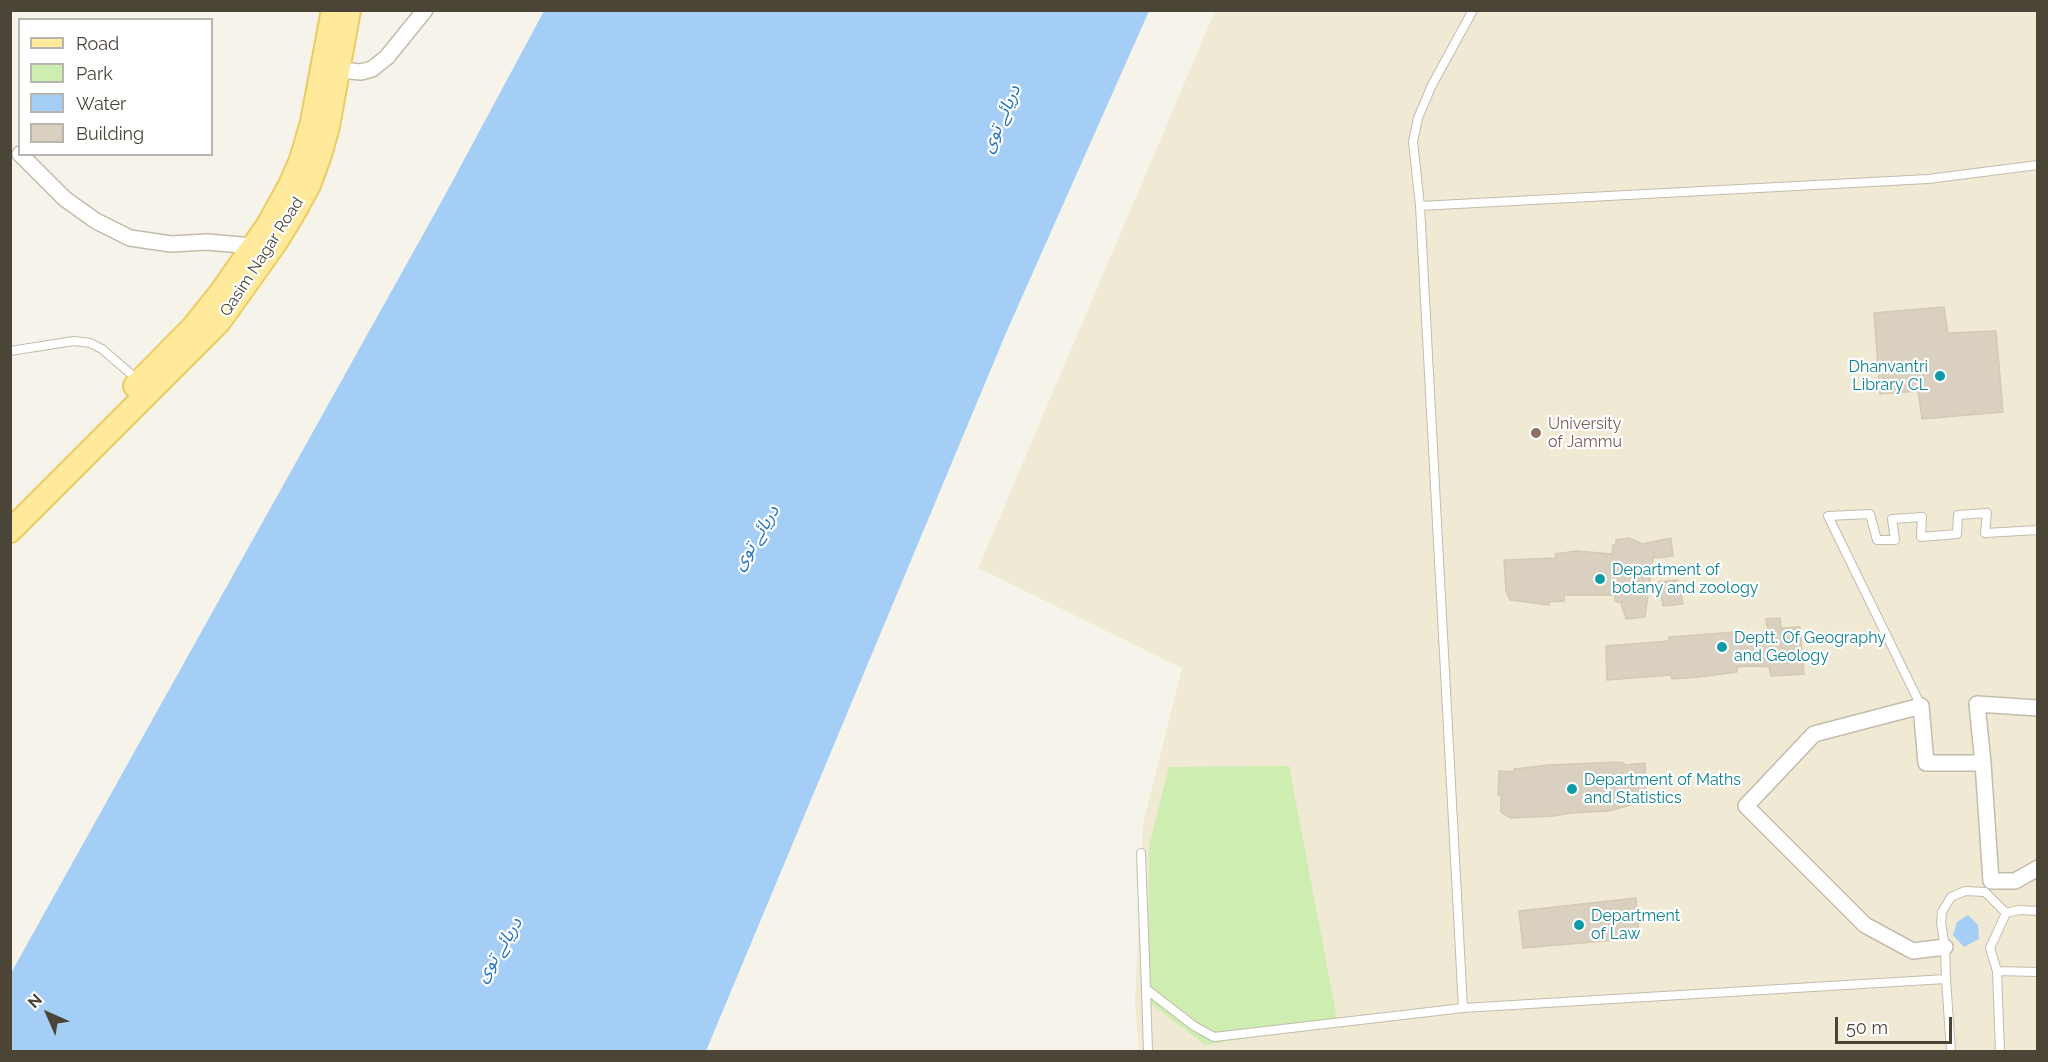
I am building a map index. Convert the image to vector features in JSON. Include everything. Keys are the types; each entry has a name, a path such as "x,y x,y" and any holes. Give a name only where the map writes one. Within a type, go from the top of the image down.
{"main road":[{"name":"Qasim Nagar Road","path":"10,531 219,322 292,216 309,185 328,126 333,10"},
{"name":"Qasim Nagar Road","path":"10,510 193,327 221,292 268,225 290,185 300,160 350,10"}],"street":[{"path":"331,69 361,72 372,69 387,57 425,10"},
{"path":"22,156 65,199 96,221 130,237 171,244 207,242 253,246"},
{"path":"2037,708 1977,704 1991,881 2016,881 2037,867"},
{"path":"1945,947 1913,951 1865,925 1746,806 1814,734 1921,706 1926,763 1983,763"}],"lane":[{"path":"1463,1008 1420,206 1413,142 1418,118 1432,85 1473,10"},
{"path":"1420,206 1928,178 2037,165"},
{"path":"10,351 74,341 90,343 102,349 140,381"},
{"path":"1921,706 1828,516 1870,514 1877,540 1895,540 1892,519 1922,517 1921,537 1957,534 1958,515 1987,513 1985,533 2037,530"},
{"path":"1141,853 1148,1052"},
{"path":"1951,1052 1942,912 1951,897 1965,891 1985,892 2006,913"},
{"path":"2006,913 2019,910 2037,911"},
{"path":"2000,1052 1997,971 1989,948 2006,913"},
{"path":"1997,971 2037,972"},
{"path":"1146,989 1194,1026 1214,1037 1463,1008 1946,979"}],"shaded area":[{"name":"University of Jammu","path":"1215,11 2037,11 2037,1051 1139,1051 1135,1002 1143,823 1182,668 978,568"}],"green space":[{"path":"1289,766 1338,1024 1205,1045 1148,1001 1149,845 1169,767"}],"water":[{"name":"دریائے توی","path":"544,11 1149,11 1006,333 706,1051 11,1051 11,973 444,197"},
{"path":"1968,915 1978,925 1979,939 1964,947 1953,935 1957,922"}],"building":[{"name":"Dhanvantri Library CL","path":"1944,307 1948,333 1996,331 2003,412 1922,419 1918,391 1880,394 1874,313"},
{"name":"Department of botany and zoology","path":"1629,538 1642,544 1671,538 1673,556 1655,558 1654,551 1645,617 1626,619 1621,603 1615,601 1615,595 1565,595 1564,601 1549,602 1549,605 1510,600 1506,591 1504,560 1556,558 1555,554 1577,551 1612,554 1616,540"},
{"path":"1678,580 1683,604 1663,606 1659,582"},
{"name":"Deptt. Of Geography and Geology","path":"1780,618 1781,628 1800,627 1804,674 1771,676 1769,667 1753,666 1737,667 1737,672 1699,677 1672,679 1671,675 1607,680 1606,646 1669,641 1669,637 1736,632 1737,640 1769,639 1766,619"},
{"name":"Department of Maths and Statistics","path":"1621,762 1626,765 1645,763 1646,801 1608,811 1554,816 1511,818 1501,812 1501,795 1498,795 1499,771 1514,772 1514,769 1548,765"},
{"name":"Department of Law","path":"1636,898 1639,938 1523,948 1519,911"}],"place":[{"name":"Dhanvantri Library CL","path":"1940,376"},
{"name":"University of Jammu","path":"1536,433"},
{"name":"Department of botany and zoology","path":"1600,579"},
{"name":"Deptt. Of Geography and Geology","path":"1722,647"},
{"name":"Department of Maths and Statistics","path":"1572,789"},
{"name":"Department of Law","path":"1579,925"}]}
